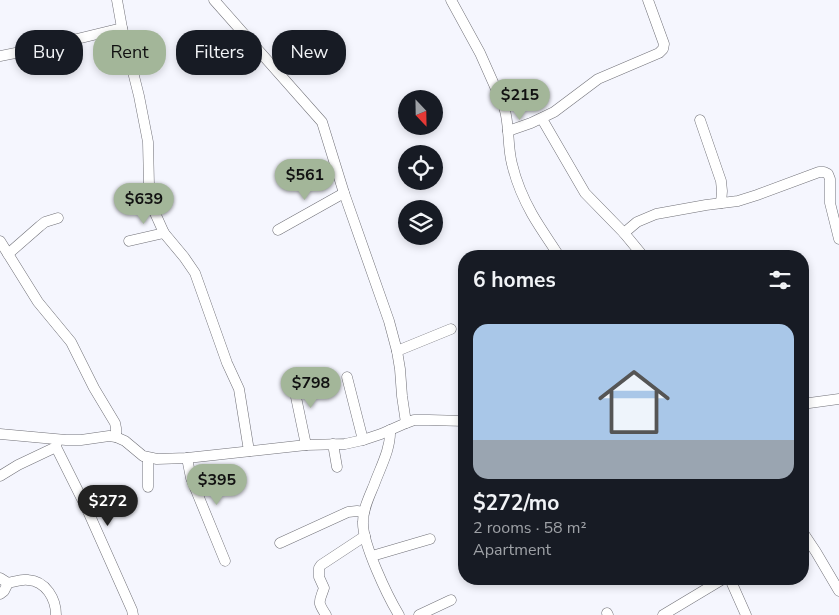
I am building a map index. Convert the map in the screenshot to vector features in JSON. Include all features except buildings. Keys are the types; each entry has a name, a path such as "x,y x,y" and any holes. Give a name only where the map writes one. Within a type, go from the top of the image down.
{"street":[{"path":"117,0 148,142 151,198 164,233 195,273 227,363 239,389 249,451"},
{"path":"214,0 322,122 344,193 389,321 397,351 406,422"},
{"path":"451,0 480,52 504,106 509,152 523,198 555,250"},
{"path":"508,131 554,112 598,79 659,53 663,49 664,44 648,0"},
{"path":"0,56 122,28"},
{"path":"542,118 585,193 638,250"},
{"path":"700,120 720,181 722,191 721,203"},
{"path":"624,233 637,222 650,216 738,201 819,172 824,172 828,174 830,179 830,203 839,238"},
{"path":"278,230 344,193"},
{"path":"8,254 45,222 58,218"},
{"path":"129,241 164,233"},
{"path":"0,241 38,302 71,342 94,388 115,423 116,437"},
{"path":"397,351 451,329"},
{"path":"348,377 364,440"},
{"path":"292,378 306,445"},
{"path":"809,403 839,399"},
{"path":"0,434 56,443 109,436 125,441 148,458 187,458 306,445 345,444 381,434 406,422 420,420 458,421"},
{"path":"390,430 390,443 364,512 363,522 365,536 372,556 390,598 400,615"},
{"path":"0,476 56,443"},
{"path":"56,443 133,615"},
{"path":"334,444 338,467"},
{"path":"148,458 148,487"},
{"path":"187,458 191,478 225,562"},
{"path":"280,543 348,512 364,512"},
{"path":"326,615 319,605 324,588 319,577 318,568 365,536"},
{"path":"372,556 430,539"},
{"path":"809,542 839,591"},
{"path":"0,594 4,590 4,580 28,579 38,582 45,586 54,601 56,615"},
{"path":"663,615 713,585"},
{"path":"733,585 746,615"},
{"path":"419,615 451,600"}]}
